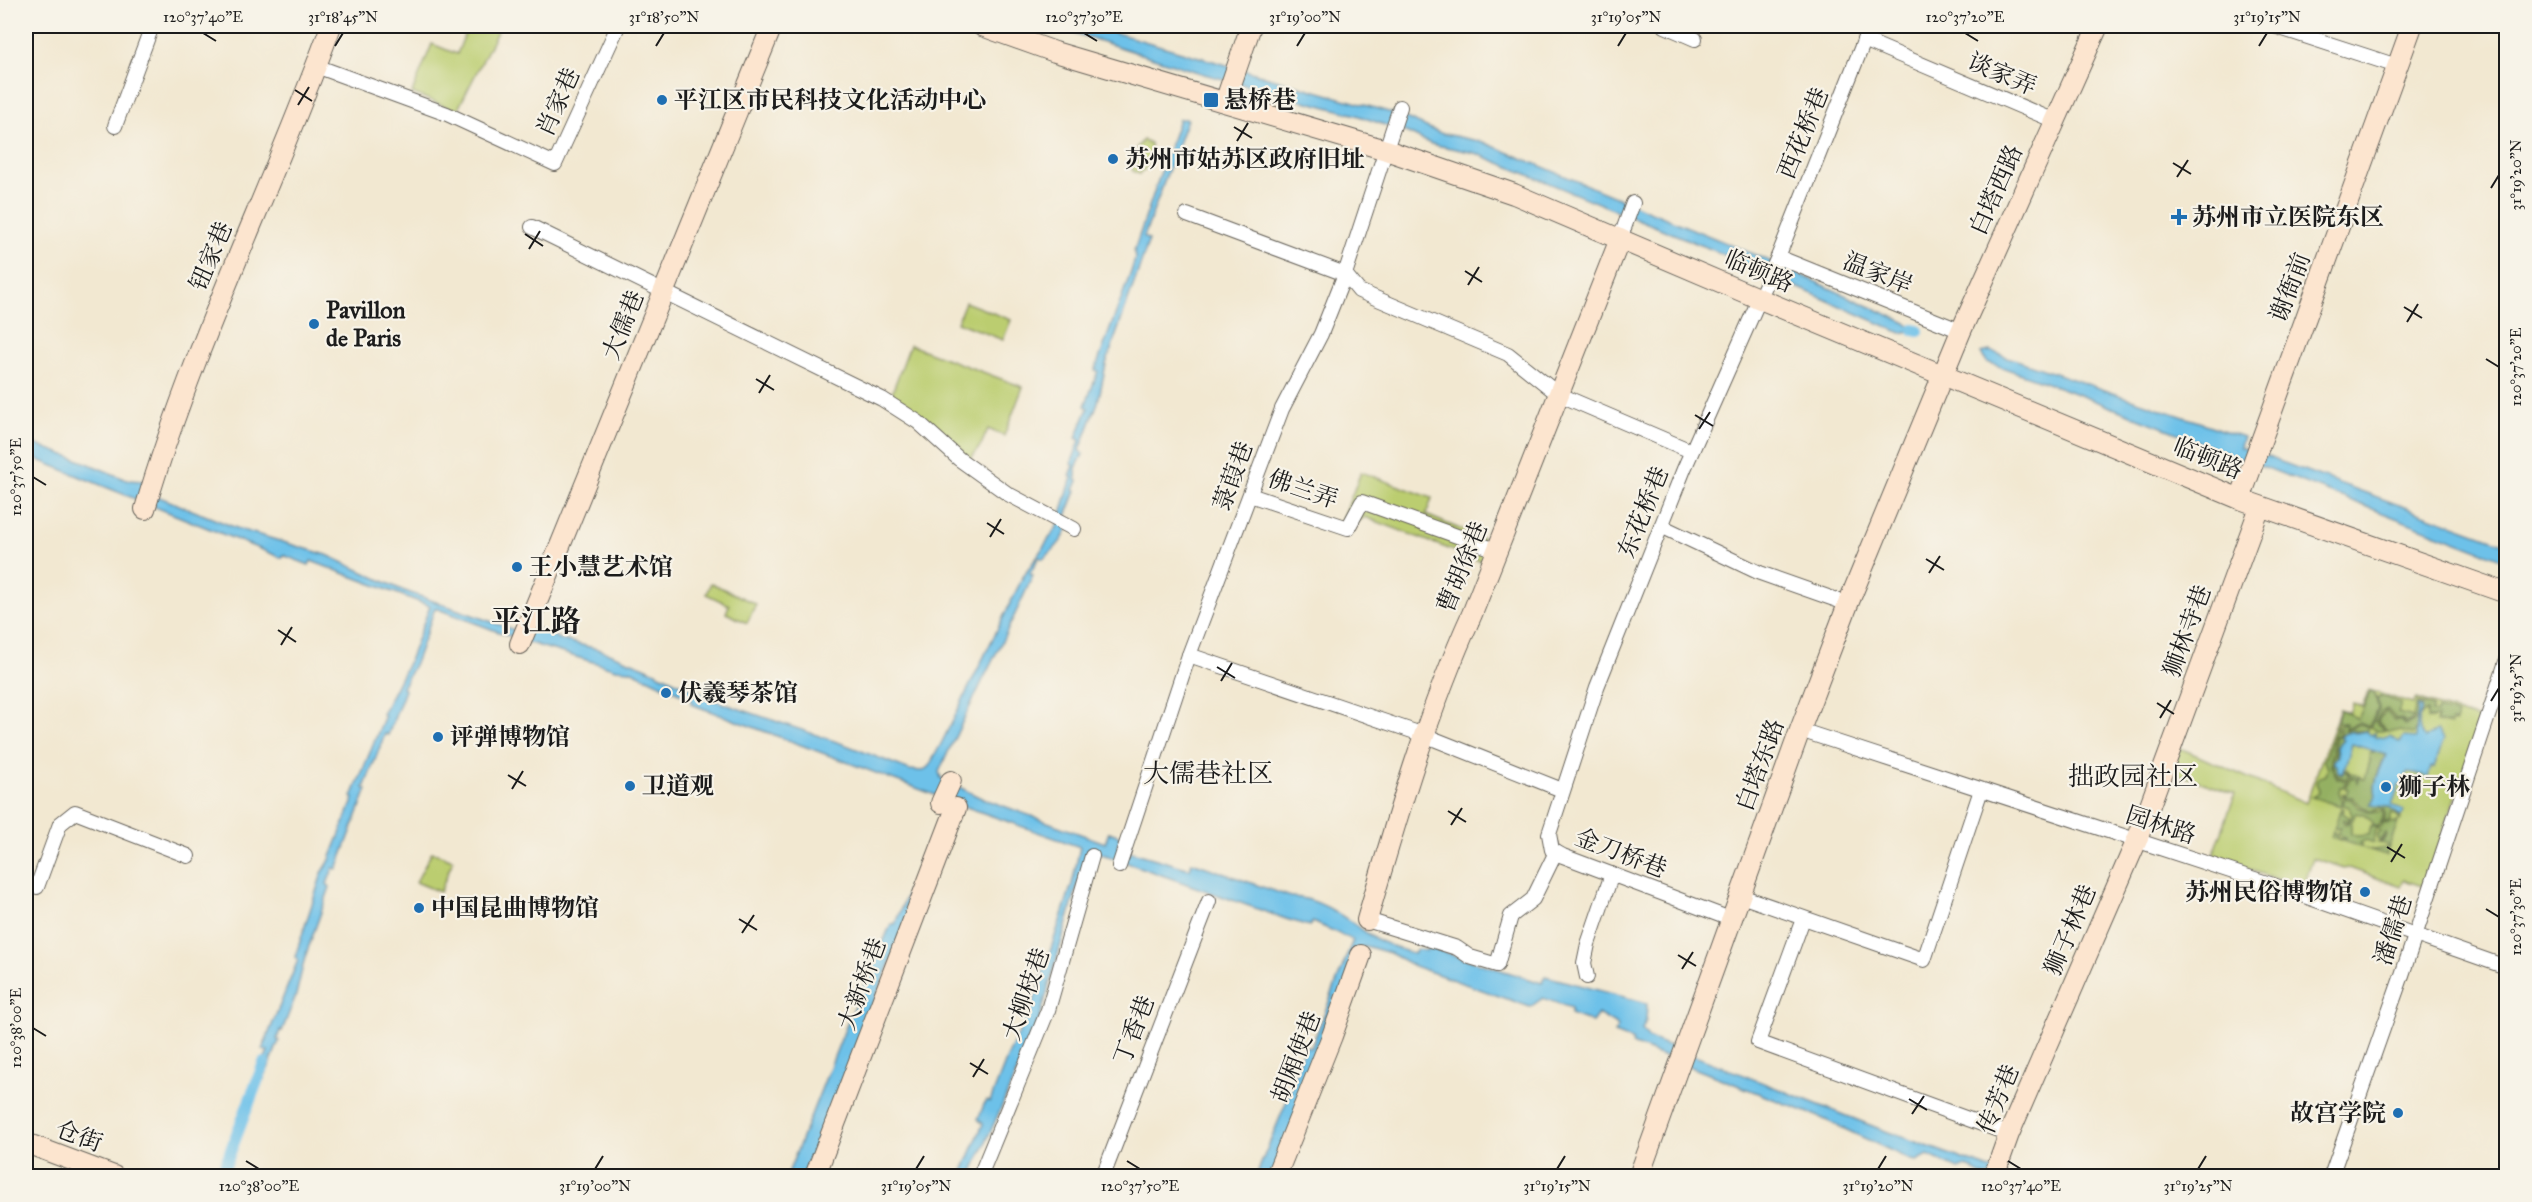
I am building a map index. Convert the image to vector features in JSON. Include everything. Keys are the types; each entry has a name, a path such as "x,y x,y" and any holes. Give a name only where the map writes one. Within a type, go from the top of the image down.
{"street":[{"path":"115,126 152,26"},
{"name":"钮家巷","path":"147,502 210,326 331,26"},
{"name":"肖家巷","path":"316,66 447,114 555,164 618,26"},
{"name":"大儒巷","path":"522,639 772,26"},
{"name":"临顿路","path":"982,26 1055,52 1228,94 1515,194 1942,376 2240,499 2506,593"},
{"path":"1228,94 1251,26"},
{"path":"1665,26 1695,39"},
{"name":"西花桥巷","path":"1777,259 1870,26"},
{"name":"白塔西路","path":"1942,376 2098,26"},
{"path":"2274,26 2397,66"},
{"name":"谢衙前","path":"2240,499 2412,26"},
{"name":"谈家弄","path":"1864,40 2055,121"},
{"name":"菉葭巷","path":"1119,865 1189,655 1282,409 1321,334 1345,274 1400,110"},
{"path":"1620,239 1634,203"},
{"path":"1188,215 1345,274 1359,291 1508,354 1558,394 1691,451"},
{"path":"532,227 822,368 896,407 918,422 968,466 1008,494 1067,526"},
{"name":"曹胡徐巷","path":"1367,920 1424,735 1452,657 1497,550 1620,239"},
{"name":"东花桥巷","path":"1562,790 1597,687 1691,451 1777,259"},
{"name":"温家岸","path":"1777,259 1961,331"},
{"name":"白塔东路","path":"1639,1176 1800,730 1848,604 1942,376"},
{"name":"佛兰弄","path":"1250,495 1348,528 1362,502 1497,550"},
{"name":"狮林寺巷","path":"2137,840 2260,507"},
{"path":"1661,526 1760,573 1848,604"},
{"path":"1189,655 1424,735 1562,790"},
{"name":"潘儒巷","path":"2331,1176 2415,936 2506,662"},
{"name":"园林路","path":"1800,730 2137,840 2506,967"},
{"name":"大新桥巷","path":"815,1176 947,804 951,781"},
{"name":"金刀桥巷","path":"1562,790 1549,834 1552,850 1733,920"},
{"path":"1741,896 1924,960 1981,790"},
{"path":"26,882 38,887 60,824 75,812 188,856"},
{"name":"狮子林巷","path":"2050,1041 2137,840"},
{"path":"1367,920 1457,948 1470,957 1497,965 1511,916 1533,899 1556,852"},
{"name":"大柳枝巷","path":"980,1176 1048,1010 1092,856"},
{"path":"1587,977 1584,963 1588,945 1612,874"},
{"name":"丁香巷","path":"1103,1176 1209,901"},
{"path":"1803,919 1758,1042 2009,1134"},
{"name":"胡厢使巷","path":"1276,1176 1332,1036 1361,955"},
{"name":"传芳巷","path":"1995,1174 2009,1134 2050,1041"},
{"name":"仓街","path":"26,1143 114,1176"}],"green space":[{"path":"468,26 500,26 457,111 412,93 432,44 457,54"},
{"path":"1143,140 1150,143 1151,156 1139,174 1133,171 1131,166 1137,147"},
{"path":"965,302 1011,320 1003,340 957,322"},
{"path":"910,345 1023,387 1004,436 988,429 981,445 968,463 915,413 890,398"},
{"path":"1361,472 1432,498 1426,515 1491,542 1483,562 1365,517 1350,527 1341,523"},
{"path":"711,583 756,604 747,623 726,613 729,605 706,594"},
{"name":"狮子林","path":"2369,690 2413,704 2416,699 2481,720 2425,887 2404,880 2401,887 2347,867 2313,858 2303,888 2213,857 2235,794 2172,772 2180,748 2306,803 2340,709 2349,713 2353,703 2362,706"},
{"path":"2370,692 2375,694 2378,709 2369,726 2360,722 2346,728 2346,723 2337,723 2340,709 2358,719"},
{"path":"2380,696 2401,703 2398,713 2413,717 2417,702 2433,707 2432,712 2437,713 2438,709 2457,715 2455,723 2451,722 2450,725 2436,722 2438,717 2427,719 2427,711 2420,716 2422,706 2419,706 2417,717 2406,723 2402,719 2397,720 2387,709 2375,722 2386,731 2376,731 2370,727 2379,710 2377,698"},
{"path":"2386,711 2395,721 2402,721 2405,725 2418,719 2416,731 2412,734 2387,731 2377,721"},
{"path":"2337,724 2339,736 2334,737 2330,764 2337,778 2342,778 2346,782 2343,787 2340,787 2341,806 2312,797 2319,789 2316,784 2318,778 2325,775 2327,769 2324,761"},
{"path":"2345,724 2345,730 2360,724 2368,727 2367,731 2348,731 2340,738 2343,740 2337,747 2335,764 2337,764 2339,773 2344,773 2346,769 2349,775 2347,780 2338,776 2332,765 2336,737 2341,737 2340,725"},
{"path":"2370,751 2382,752 2387,757 2377,774 2376,795 2371,804 2388,807 2402,816 2401,821 2399,816 2392,814 2390,820 2392,820 2385,823 2385,810 2380,808 2372,812 2352,797 2343,796 2343,794 2346,795 2348,789 2345,788 2350,778 2356,778 2357,783 2359,778 2351,776 2347,768 2351,773 2365,779 2370,761 2369,754 2373,753"},
{"path":"2344,798 2351,799 2358,807 2370,813 2383,811 2383,824 2398,822 2386,855 2364,848 2373,850 2387,848 2386,844 2377,843 2383,841 2387,835 2386,833 2381,841 2378,839 2378,833 2381,832 2377,828 2382,826 2381,820 2378,826 2372,826 2376,828 2374,843 2366,840 2360,843 2362,847 2331,837 2333,831 2338,838 2347,839 2337,833 2341,827 2334,828 2341,808 2344,809 2343,813 2349,817 2347,823 2344,819 2345,825 2348,824 2352,815 2349,807 2343,805","holes":["2356,813 2365,815 2372,822 2369,835 2351,834 2351,823"]},
{"path":"432,852 453,860 440,892 416,882"}],"water":[{"path":"1053,26 1092,26 1399,115 1440,133 1483,142 1779,265 1906,323 1914,330 1901,333 1713,250 1475,153 1431,144 1408,133 1353,114 1204,74"},
{"path":"1179,119 1187,119 1144,237 1149,240 1106,364 1098,402 1080,450 1083,454 1076,468 1078,481 1074,490 1076,491 1066,516 1069,524 1062,539 1043,559 1039,557 1030,574 1033,575 1022,600 939,772 941,778 979,797 1105,843 1109,832 1120,836 1117,846 1122,849 1190,869 1192,862 1291,897 1323,905 1376,939 1414,954 1417,949 1426,951 1428,947 1542,983 1545,976 1647,1003 1646,1021 1642,1029 1649,1038 1880,1129 1990,1169 2001,1176 1984,1176 1966,1166 1958,1169 1928,1155 1917,1161 1911,1160 1819,1117 1632,1044 1633,1041 1615,1033 1618,1026 1598,1014 1592,1022 1570,1014 1571,1008 1543,998 1530,1007 1414,966 1390,953 1365,946 1273,1176 1256,1176 1290,1093 1305,1046 1311,1048 1353,940 1313,922 1309,926 1286,919 1088,849 1038,1024 971,1176 961,1176 983,1124 978,1119 986,1100 990,1102 1009,1053 1032,1007 1072,884 1080,847 955,803 803,1176 787,1176 847,1024 891,924 895,924 910,886 914,887 951,801 691,704 692,699 630,670 616,669 523,641 435,608 416,661 402,688 405,690 388,735 385,734 364,788 367,789 337,869 333,868 327,884 330,887 305,957 296,995 277,1039 279,1041 264,1079 257,1076 268,1051 262,1050 298,960 295,957 322,873 329,862 354,798 352,797 385,715 382,714 409,661 430,606 311,561 309,565 283,555 282,558 26,455 26,441 127,480 146,481 147,492 239,529 327,555 402,590 526,634 532,626 562,640 601,650 645,667 719,702 846,745 910,770 923,771 929,766 942,742 1023,577 1057,527 1072,477 1070,476 1074,465 1071,464 1080,440 1076,438 1088,408 1085,406 1098,371 1095,370 1131,272 1135,259 1134,251"},
{"path":"1990,351 2243,437 2240,447 2506,544 2506,561 2064,389 1987,362 1981,353"},
{"path":"2418,706 2423,708 2419,720 2425,738 2437,730 2444,739 2428,778 2408,773 2405,776 2404,786 2399,785 2392,805 2404,810 2402,816 2388,807 2370,805 2376,795 2376,779 2387,755 2352,744 2343,773 2338,771 2334,761 2338,756 2337,747 2343,740 2340,737 2349,731 2356,733 2366,731 2371,735 2375,733 2375,736 2385,738 2390,736 2400,743 2404,737 2416,738"}],"waterway":[{"path":"1914,330 1918,331"},
{"path":"221,1176 264,1063"}],"place":[{"name":"平江区市民科技文化活动中心","path":"662,100"},
{"name":"悬桥巷","path":"1211,100"},
{"name":"苏州市姑苏区政府旧址","path":"1113,159"},
{"name":"苏州市立医院东区","path":"2179,217"},
{"name":"Pavillon de Paris","path":"314,324"},
{"name":"王小慧艺术馆","path":"517,567"},
{"name":"伏羲琴茶馆","path":"666,693"},
{"name":"评弹博物馆","path":"438,737"},
{"name":"卫道观","path":"630,786"},
{"name":"狮子林","path":"2386,787"},
{"name":"苏州民俗博物馆","path":"2365,892"},
{"name":"中国昆曲博物馆","path":"419,908"},
{"name":"故宫学院","path":"2398,1113"}],"district":[{"name":"平江路","path":"536,621"},
{"name":"大儒巷社区","path":"1208,773"},
{"name":"拙政园社区","path":"2133,776"}]}
